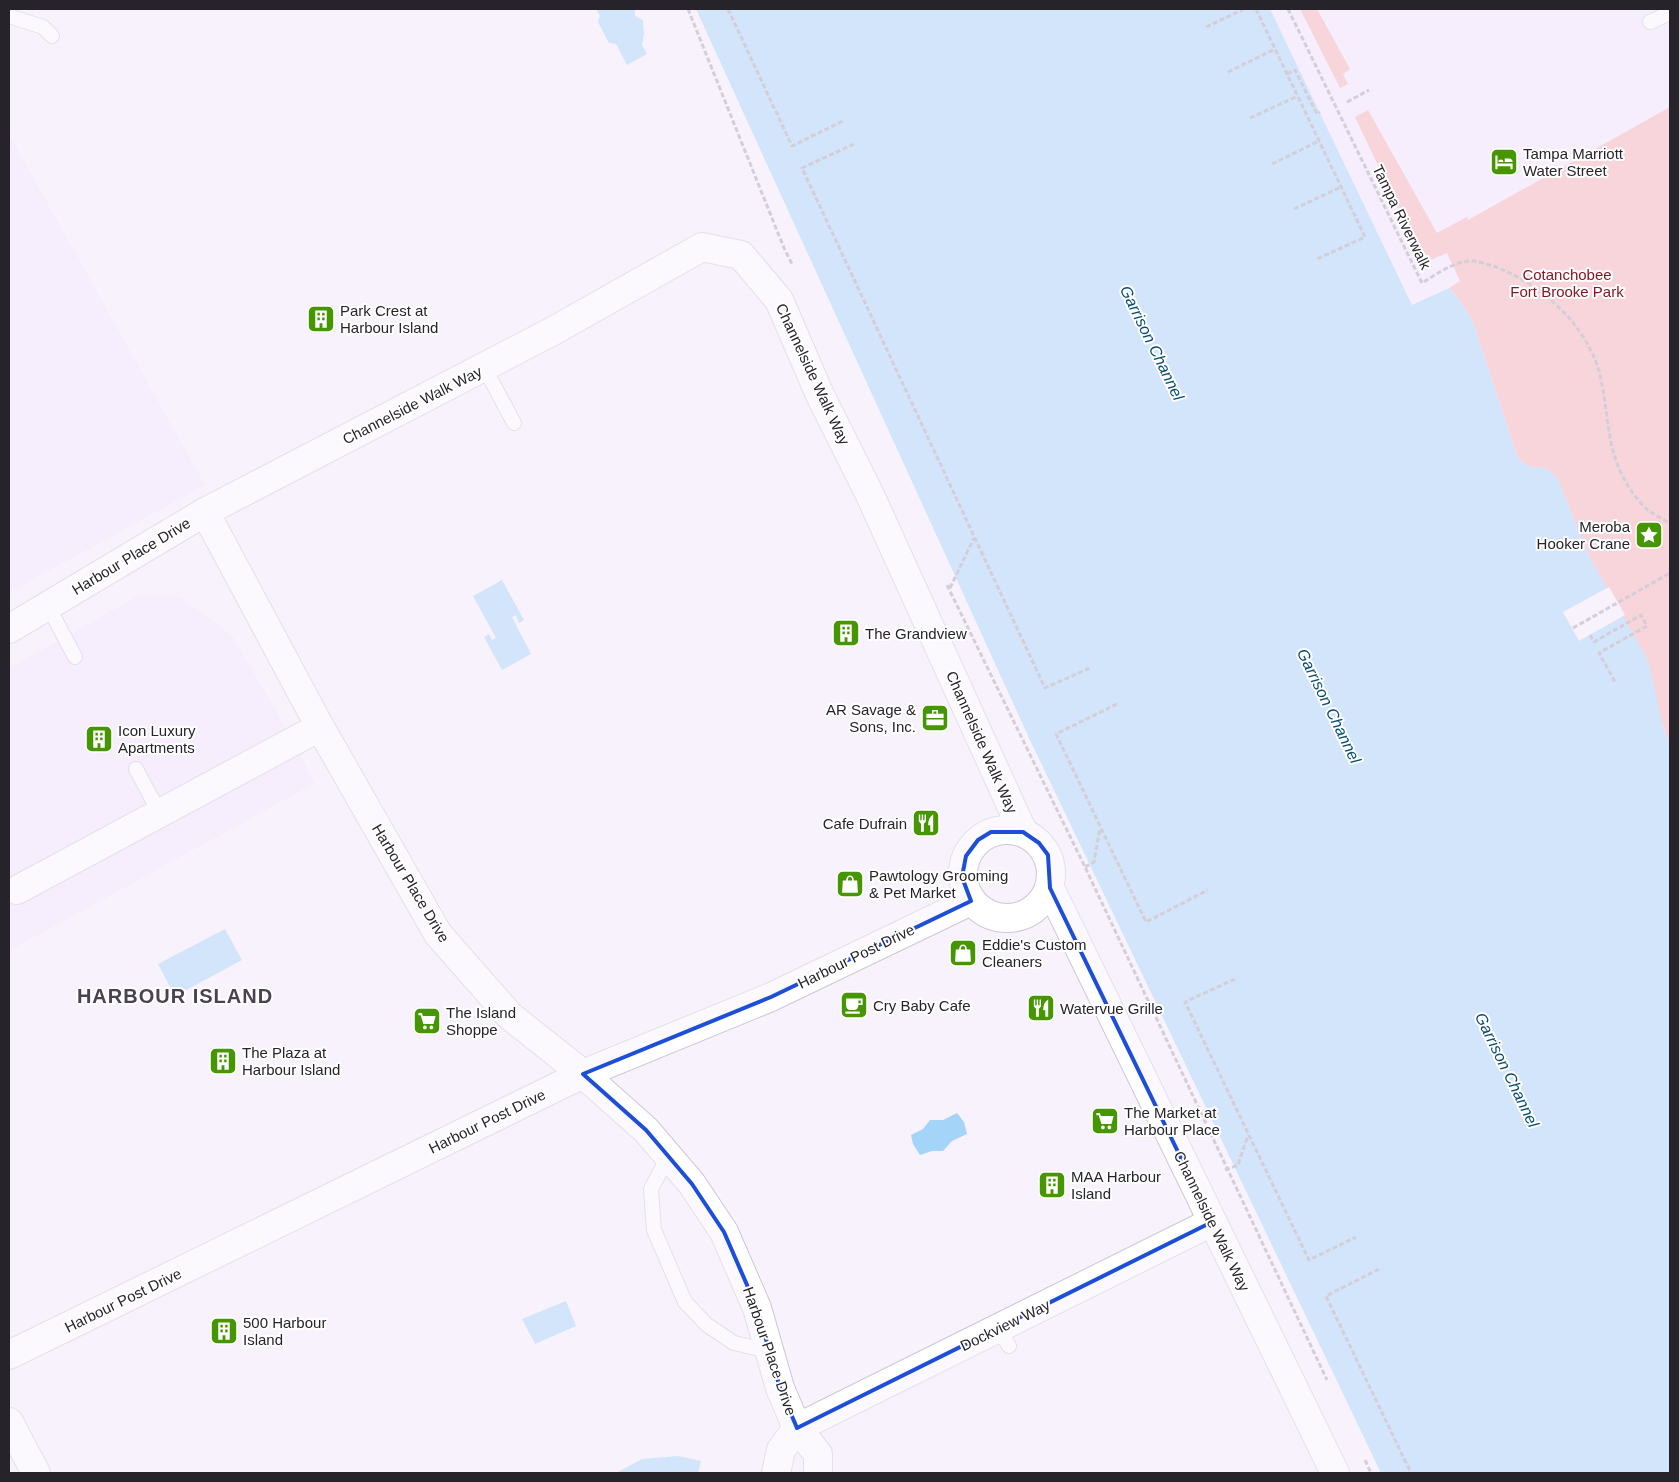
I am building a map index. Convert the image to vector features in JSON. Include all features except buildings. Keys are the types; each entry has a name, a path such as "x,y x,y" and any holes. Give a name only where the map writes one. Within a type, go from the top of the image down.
{"street":[{"name":"Channelside Walk Way","path":"204,512 554,331 702,247 741,256 779,300 820,395 870,495 1023,832"},
{"name":"Harbour Place Drive","path":"9,629 204,512 320,727 438,934 510,1016 583,1074 646,1130 692,1184 724,1232 757,1308 780,1388 798,1428 818,1454 818,1473"},
{"path":"17,890 320,727"},
{"path":"1006,829 1023,832 1039,843 1048,855 1052,872 1050,888 1040,905 1024,916 1004,920 986,914 971,901 962,877 966,856 978,840 991,832 1006,829"},
{"name":"Channelside Walk Way","path":"1050,888 1335,1473"},
{"name":"Harbour Post Drive","path":"9,1355 583,1074 771,996 971,901"},
{"name":"Dockview Way","path":"798,1428 1003,1337 1212,1222"},
{"path":"9,1422 36,1473"},
{"name":"Harbour Place Drive","path":"776,1473 782,1450 798,1428"}],"lane":[{"path":"1650,22 1670,14"},
{"path":"9,16 43,27 52,36"},
{"path":"484,367 514,423"},
{"path":"48,606 75,657"},
{"path":"136,769 159,812"},
{"path":"668,1157 651,1189 654,1230 686,1302 707,1325 734,1343 769,1351"}],"path":[{"path":"688,9 784,248 797,275"},
{"path":"728,9 792,146 843,121"},
{"path":"1206,26 1244,9"},
{"path":"1256,9 1365,237 1315,260"},
{"name":"Tampa Riverwalk","path":"1288,9 1422,283 1453,266 1473,261 1489,265 1518,277 1533,286 1560,308 1582,335 1597,366 1602,384 1613,449 1626,481 1648,510 1670,524"},
{"path":"1228,72 1275,49"},
{"path":"1287,74 1295,70 1317,114 1320,112"},
{"path":"1347,102 1369,90"},
{"path":"1250,118 1298,96"},
{"path":"1272,164 1319,141"},
{"path":"854,144 802,168 1046,688 1090,668"},
{"path":"1294,210 1341,187"},
{"path":"949,589 975,537"},
{"path":"1572,628 1670,573"},
{"path":"945,580 1085,867 1329,1384"},
{"path":"1590,635 1594,642 1641,615 1647,626 1599,654 1615,682"},
{"path":"1117,704 1056,734 1146,922 1208,890"},
{"path":"1085,867 1094,862 1101,827"},
{"path":"1235,979 1185,1002 1309,1260 1356,1237"},
{"path":"1227,1170 1238,1165 1248,1134"},
{"path":"1379,1269 1326,1296 1411,1473"},
{"path":"1363,1455 1371,1473"}],"highlighted area":[{"path":"991,832 1023,832 1039,843 1048,855 1050,888 1212,1222 797,1428 780,1388 757,1308 724,1232 692,1184 646,1130 583,1074 771,997 971,901 962,877 966,856 978,840"}],"shaded area":[{"path":"1270,9 1670,9 1670,744 1448,288 1412,305"},
{"path":"9,134 205,485 9,593"},
{"path":"138,596 180,597 232,635 315,783 9,951 9,668"}],"green space":[{"path":"1300,9 1317,9 1350,69 1343,74 1348,84 1340,88"},
{"name":"Cotanchobee Fort Brooke Park","path":"1670,107 1670,744 1616,605 1589,556 1557,477 1545,468 1530,467 1518,459 1473,322 1461,302 1449,288 1460,281 1447,253 1424,263 1355,117 1368,110 1437,233 1467,217 1468,220"}],"water":[{"path":"596,9 635,9 635,16 643,20 644,34 642,45 647,54 627,65 616,44 609,43 598,22 600,16"},
{"name":"Garrison Channel","path":"696,9 1270,9 1412,305 1449,288 1461,302 1473,322 1518,459 1530,467 1545,468 1557,477 1589,556 1648,660 1663,727 1670,744 1670,1473 1381,1473 1030,740"},
{"path":"502,580 524,620 519,623 516,615 512,617 531,654 502,670 484,637 489,634 492,640 496,638 473,596"},
{"path":"225,929 242,960 175,996 158,964"},
{"path":"957,1113 964,1122 967,1134 952,1141 943,1151 932,1151 920,1155 913,1144 911,1135 923,1129 930,1120 943,1120"},
{"path":"566,1301 576,1326 535,1344 522,1319"},
{"path":"678,1456 701,1461 698,1473 616,1473 642,1459"}],"pier":[{"path":"1609,587 1625,615 1579,641 1563,612"}],"place":[{"name":"Tampa Marriott Water Street","path":"1504,162"},
{"name":"Park Crest at Harbour Island","path":"321,319"},
{"name":"Meroba Hooker Crane","path":"1649,535"},
{"name":"The Grandview","path":"846,633"},
{"name":"AR Savage & Sons, Inc.","path":"935,718"},
{"name":"Icon Luxury Apartments","path":"99,739"},
{"name":"Cafe Dufrain","path":"926,823"},
{"name":"Pawtology Grooming & Pet Market","path":"850,884"},
{"name":"Eddie's Custom Cleaners","path":"963,953"},
{"name":"Cry Baby Cafe","path":"854,1005"},
{"name":"Watervue Grille","path":"1041,1008"},
{"name":"The Island Shoppe","path":"427,1021"},
{"name":"The Plaza at Harbour Island","path":"223,1061"},
{"name":"The Market at Harbour Place","path":"1105,1121"},
{"name":"MAA Harbour Island","path":"1052,1185"},
{"name":"500 Harbour Island","path":"224,1331"}],"district":[{"name":"HARBOUR ISLAND","path":"175,996"}]}
